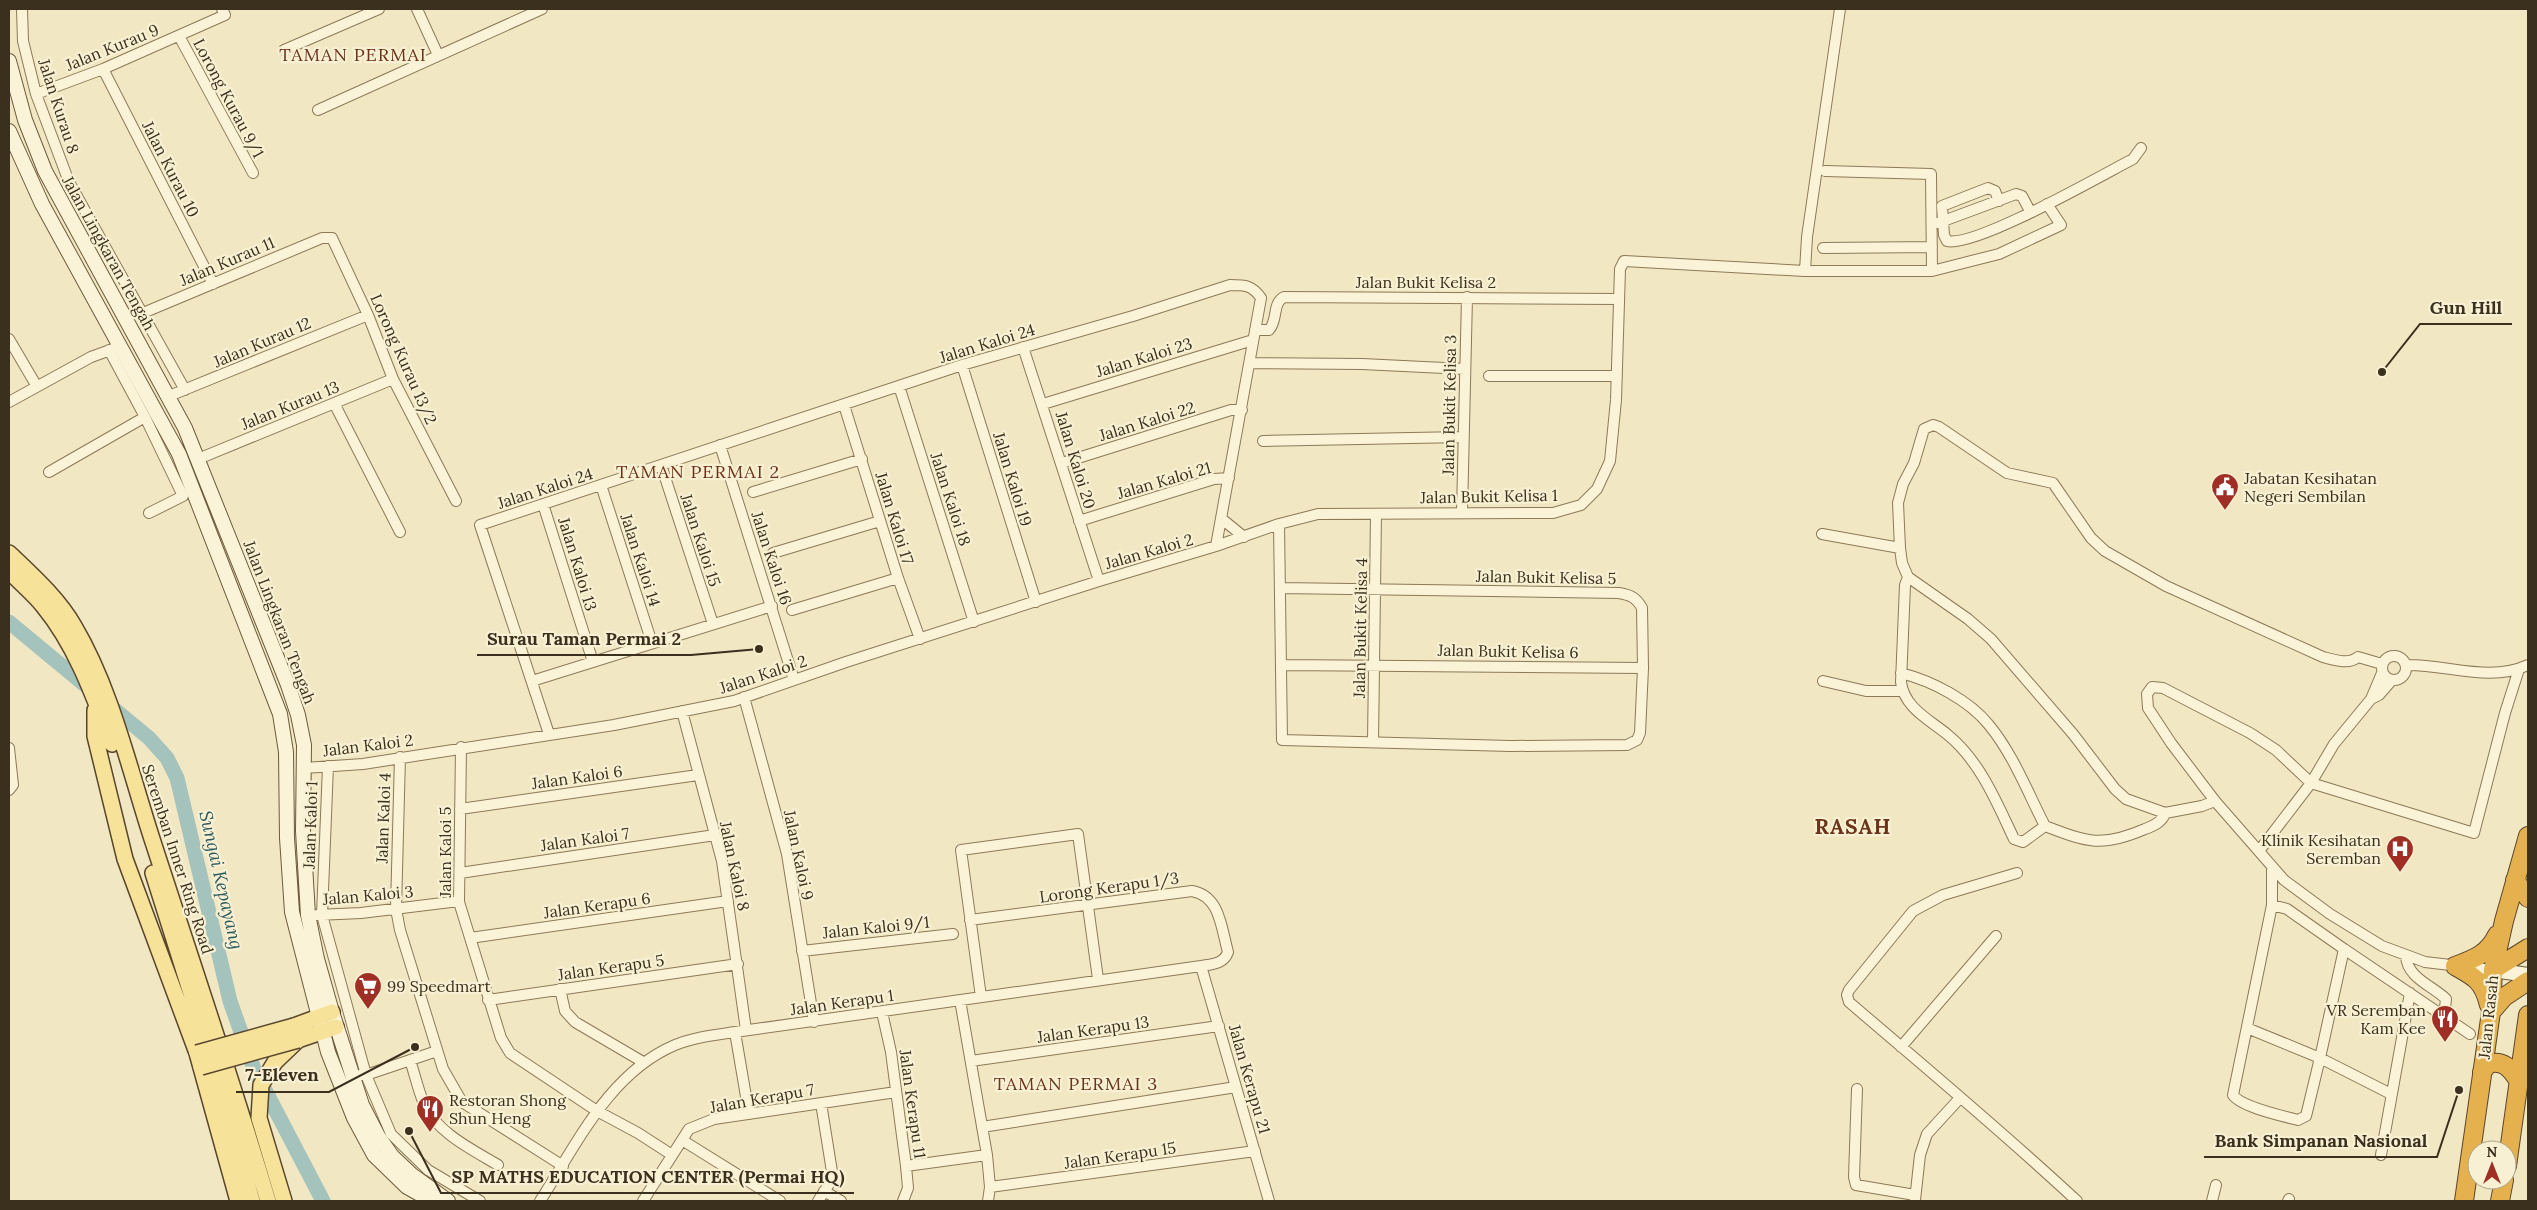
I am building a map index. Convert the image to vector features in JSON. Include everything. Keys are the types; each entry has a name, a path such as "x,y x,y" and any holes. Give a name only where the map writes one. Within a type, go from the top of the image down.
{"highway":[{"name":"Jalan Rasah","path":"2464,1201 2491,1012 2493,970 2504,921 2528,836"},
{"path":"2515,880 2528,898"},
{"path":"2455,966 2475,959 2492,946 2504,921"},
{"path":"2493,970 2528,948"},
{"path":"2455,966 2479,981 2485,991 2491,1012"},
{"path":"2491,1012 2504,997 2528,981"},
{"path":"2512,1140 2516,1116 2518,1080 2528,1016"},
{"path":"2482,1072 2488,1064 2499,1062 2509,1067 2518,1080"}],"main road":[{"name":"Seremban Inner Ring Road","path":"9,554 47,590 74,625 93,663 252,1201"},
{"name":"Seremban Inner Ring Road","path":"9,571 44,607 71,649 117,745 209,1007 268,1201"},
{"path":"96,702 95,736 125,858 199,1060 238,1201"},
{"path":"199,1060 296,1033 327,1022"},
{"path":"284,1201 259,1118 259,1094 270,1069 296,1033"}],"street":[{"name":"Jalan Kurau 8","path":"22,9 23,41 36,94 69,182 185,390"},
{"path":"284,50 379,9"},
{"path":"417,9 438,55"},
{"path":"318,110 542,9"},
{"path":"1840,9 1807,237 1805,270 1932,271 1999,254 2061,225 2048,204"},
{"name":"Jalan Kurau 9","path":"36,94 179,36 224,12"},
{"name":"Lorong Kurau 9/1","path":"179,36 253,173"},
{"name":"Jalan Lingkaran Tengah","path":"9,62 25,120 44,171 169,396 198,459 288,684 302,738 304,768 303,831 315,915 317,959 327,1022 350,1071 362,1105 378,1136 392,1156 412,1175 448,1201"},
{"name":"Jalan Kurau 10","path":"102,68 213,284"},
{"name":"Jalan Lingkaran Tengah","path":"9,131 42,204 115,348 179,454 280,714 286,752 287,838 292,912 327,1022 354,1118 366,1143 389,1172 407,1187 432,1201"},
{"path":"1825,172 1932,174 1937,223 1945,238 1955,243 1988,231 2048,204 2133,159 2141,148"},
{"path":"1932,271 1932,247 1937,223 1944,204 1988,188 1994,190 1999,201"},
{"path":"1937,223 2019,194 2030,212"},
{"name":"Jalan Kurau 11","path":"143,313 322,238"},
{"name":"Lorong Kurau 13/2","path":"322,238 332,238 368,315 393,379 456,501"},
{"path":"1824,248 1932,247"},
{"name":"Jalan Bukit Kelisa 1","path":"1216,546 1279,524 1318,514 1553,514 1581,505 1597,490 1610,461 1617,376 1620,269 1624,262 1805,270"},
{"name":"Jalan Kaloi 24","path":"532,681 480,525 962,365 1230,285 1246,285 1254,289 1261,298 1216,546"},
{"name":"Jalan Bukit Kelisa 2","path":"1254,335 1269,330 1273,326 1278,303 1284,296 1620,299"},
{"name":"Jalan Bukit Kelisa 3","path":"1462,513 1467,297"},
{"name":"Jalan Kurau 12","path":"169,396 368,315"},
{"name":"Jalan Kaloi 23","path":"1043,404 1254,335"},
{"path":"10,343 36,385"},
{"name":"Jalan Kaloi 20","path":"1024,347 1099,581"},
{"path":"9,402 36,385 115,348 145,417 183,496 149,513"},
{"path":"1250,363 1362,364 1465,369"},
{"name":"Jalan Kaloi 19","path":"962,365 1036,602"},
{"path":"1489,376 1617,376"},
{"name":"Jalan Kurau 13","path":"198,459 393,379"},
{"name":"Jalan Kaloi 18","path":"899,386 974,622"},
{"path":"334,403 400,532"},
{"name":"Jalan Kaloi 17","path":"844,404 898,578 920,639"},
{"name":"Jalan Kaloi 22","path":"1062,463 1231,410 1242,410"},
{"path":"49,472 145,417"},
{"path":"2215,801 2202,806 2165,812 2136,804 2120,794 1991,639 1968,619 1908,577 1902,563 1900,548 1900,492 1914,463 1920,436 1924,429 1933,425 1939,427 1974,453 2007,472 2053,483 2098,545 2143,574 2302,649 2333,660 2354,660 2358,657 2382,669 2392,680"},
{"path":"1263,441 1464,437"},
{"name":"Jalan Kaloi 16","path":"720,446 794,680"},
{"path":"753,492 862,459"},
{"name":"Jalan Kaloi 15","path":"661,465 713,624"},
{"name":"Jalan Kaloi 21","path":"1079,521 1214,479 1229,478"},
{"name":"Jalan Kaloi 14","path":"601,485 652,643"},
{"name":"Jalan Kaloi 13","path":"543,504 592,662"},
{"name":"Jalan Bukit Kelisa 4","path":"1373,742 1376,514"},
{"path":"1222,519 1244,537"},
{"path":"773,553 880,521"},
{"path":"1279,524 1281,665"},
{"path":"1822,534 1900,548"},
{"name":"Jalan Kaloi 2","path":"304,768 400,757 614,725 744,697 1099,581 1216,546"},
{"path":"1908,577 1905,585 1902,691 1916,710 1950,736 1973,762 1988,785 2014,839 2023,842 2044,826"},
{"path":"792,610 898,578"},
{"name":"Jalan Bukit Kelisa 5","path":"1281,588 1375,588 1618,593 1630,595 1637,600 1642,608 1643,668 1640,733 1637,740 1627,745 1282,740 1281,665"},
{"path":"549,734 532,681 772,606"},
{"path":"2259,851 2311,783 2334,744 2371,699 2385,659 2393,656 2401,658 2406,665"},
{"name":"Jalan Bukit Kelisa 6","path":"1281,665 1643,668"},
{"path":"2406,665 2432,665 2483,673 2502,673 2524,667"},
{"path":"2371,699 2379,695 2392,680 2403,676 2406,665"},
{"path":"2524,667 2505,713 2474,833 2311,783 2276,750 2250,733 2163,688 2152,688 2147,694 2148,708 2171,743 2215,801 2284,880 2330,914 2382,946 2425,962 2528,975"},
{"path":"1902,673 1947,692 1974,710 1989,725 2008,755 2044,826 2082,840 2101,842 2117,840 2149,828 2162,819 2165,812"},
{"path":"1823,682 1866,691 1902,691"},
{"name":"Jalan Kaloi 9","path":"744,697 787,854 814,1022"},
{"name":"Jalan Kaloi 8","path":"682,711 722,861 746,1030"},
{"path":"280,714 289,730 296,758 304,768 296,776 292,828 287,838"},
{"name":"Jalan Kaloi 5","path":"461,747 460,901 488,1000 501,1038 510,1053 597,1111 638,1133 672,1155"},
{"path":"9,748 11,788"},
{"name":"Jalan Kaloi 4","path":"400,757 396,909 400,930 447,1079 462,1102 563,1166"},
{"name":"Jalan Kaloi 1","path":"328,766 315,915 366,1075 391,1134 428,1170 480,1201"},
{"name":"Jalan Kaloi 6","path":"460,809 698,775"},
{"path":"981,997 961,850 1078,834 1098,979"},
{"name":"Jalan Kaloi 7","path":"460,873 715,835"},
{"path":"2272,867 2272,905 2233,1089 2233,1095 2237,1101 2298,1120 2306,1116 2344,949"},
{"path":"2017,873 1966,887 1917,908 1905,919 1847,995 1849,1002 1960,1098 1998,1128 2076,1201"},
{"name":"Lorong Kerapu 1/3","path":"970,920 1192,890 1201,892 1212,901 1228,952 1226,958 1221,962"},
{"name":"Jalan Kaloi 3","path":"315,915 396,909 460,901"},
{"name":"Jalan Kerapu 6","path":"470,938 728,901"},
{"path":"2272,905 2287,909 2470,1034"},
{"name":"Jalan Kaloi 9/1","path":"802,951 953,934"},
{"path":"1901,1047 1996,936"},
{"path":"2406,956 2408,964 2416,977 2446,999 2444,1016"},
{"name":"Jalan Kerapu 1","path":"540,1201 597,1111 643,1062 688,1041 746,1030 814,1022 1221,962"},
{"name":"Jalan Kerapu 5","path":"488,1000 738,964"},
{"name":"Jalan Kerapu 21","path":"1201,966 1269,1201"},
{"path":"560,990 565,1011 575,1022 643,1062"},
{"path":"2381,1155 2410,993"},
{"path":"960,1000 987,1155 990,1187 988,1201"},
{"name":"Jalan Kerapu 11","path":"882,1012 896,1092 906,1166 908,1188 903,1201"},
{"name":"Jalan Kerapu 13","path":"971,1061 1219,1026"},
{"path":"2247,1028 2320,1058 2391,1094"},
{"path":"735,1032 749,1114"},
{"path":"350,1071 366,1075 437,1051"},
{"path":"410,1060 425,1106 437,1122 457,1140 498,1165"},
{"path":"982,1127 1236,1087"},
{"path":"1856,1089 1854,1177 1856,1185 1915,1198 1920,1155 1927,1134 1960,1098"},
{"name":"Jalan Kerapu 7","path":"643,1201 689,1129 714,1119 896,1092"},
{"path":"818,1201 833,1178 821,1103"},
{"path":"682,1140 780,1201"},
{"name":"Jalan Kerapu 15","path":"990,1187 1255,1151"},
{"path":"906,1166 987,1155"},
{"path":"2212,1201 2216,1185"},
{"path":"824,1191 841,1201"}],"waterway":[{"name":"Sungai Kepayang","path":"9,622 149,738 167,758 177,778 230,1001 254,1069 323,1201"}],"place":[{"name":"Gun Hill","path":"2382,372"},
{"name":"Jabatan Kesihatan Negeri Sembilan","path":"2225,511"},
{"name":"Surau Taman Permai 2","path":"759,649"},
{"name":"Klinik Kesihatan Seremban","path":"2400,873"},
{"name":"99 Speedmart","path":"368,1010"},
{"name":"VR Seremban Kam Kee","path":"2445,1043"},
{"name":"7-Eleven","path":"415,1047"},
{"name":"Bank Simpanan Nasional","path":"2459,1090"},
{"name":"SP MATHS EDUCATION CENTER (Permai HQ)","path":"409,1131"},
{"name":"Restoran Shong Shun Heng","path":"430,1133"}],"district":[{"name":"TAMAN PERMAI","path":"353,55"},
{"name":"TAMAN PERMAI 2","path":"698,472"},
{"name":"RASAH","path":"1853,827"},
{"name":"TAMAN PERMAI 3","path":"1076,1084"}]}
